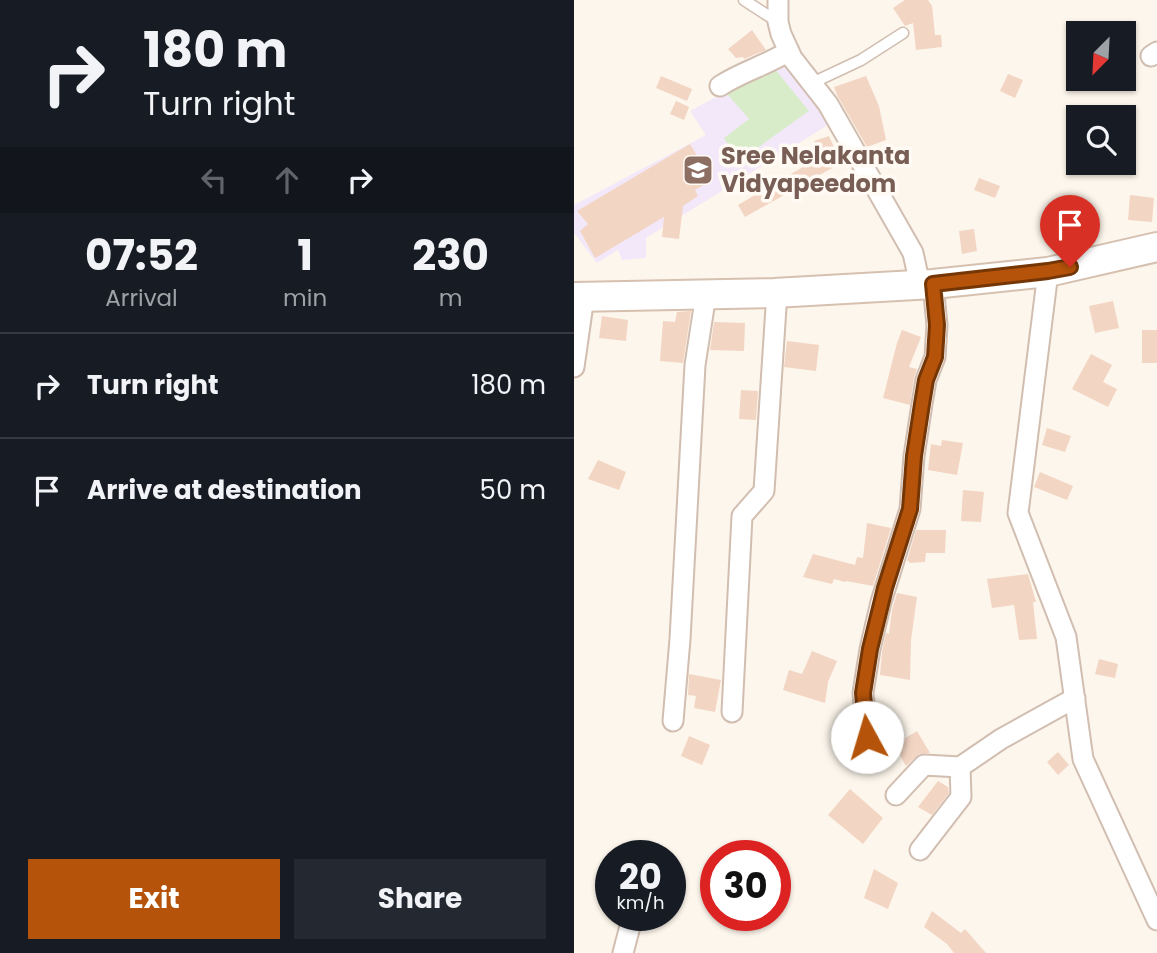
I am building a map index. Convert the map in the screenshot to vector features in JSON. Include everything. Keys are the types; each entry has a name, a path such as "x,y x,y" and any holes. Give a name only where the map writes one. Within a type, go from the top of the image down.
{"main road":[{"path":"579,297 777,292 927,284 1048,271 1157,247"}],"street":[{"path":"778,0 778,22 792,58 828,104 913,253 927,284 937,325 935,357 926,380 914,456 910,509 881,602 870,649 863,693 867,737"},
{"path":"720,86 789,51"},
{"path":"1048,271 1018,513 1066,637 1083,759 1157,920"},
{"path":"732,712 741,516 764,491 777,292"},
{"path":"673,721 695,365 706,294"},
{"path":"574,367 579,297"},
{"path":"896,795 924,765 960,767 1001,739 1075,698"},
{"path":"920,850 961,797 960,767"},
{"path":"623,953 629,931"}],"lane":[{"path":"744,0 778,22"},
{"path":"812,83 861,60 903,33"}],"shaded area":[{"name":"Sree Nelakanta Vidyapeedom","path":"787,59 831,123 646,238 646,258 622,260 618,250 597,263 574,233 574,205 706,135 690,111"}],"green space":[{"path":"774,68 809,111 739,161 724,138 749,119 727,94"}],"building":[{"path":"905,0 928,0 932,6 935,35 941,35 942,47 916,50 913,23 905,26 893,8"},
{"path":"752,30 766,50 744,59 736,58 728,49"},
{"path":"1008,74 1023,80 1015,98 1000,91"},
{"path":"661,76 692,89 687,101 656,88"},
{"path":"866,76 879,106 886,140 867,147 834,87"},
{"path":"676,101 689,107 684,120 670,114"},
{"path":"829,136 841,163 745,217 738,205 820,157 814,141"},
{"path":"690,144 712,180 695,190 698,196 683,206 679,239 662,237 664,217 595,258 580,231 588,224 577,211"},
{"path":"979,178 1000,186 995,198 974,190"},
{"path":"1130,195 1154,198 1152,222 1128,220"},
{"path":"1080,206 1082,233 1058,235 1056,208"},
{"path":"974,229 977,251 962,254 959,231"},
{"path":"1113,301 1119,328 1095,333 1089,306"},
{"path":"691,311 683,363 660,361 663,321 675,322 677,312"},
{"path":"602,316 628,320 626,341 599,338"},
{"path":"714,322 745,323 744,351 710,350"},
{"path":"902,330 921,337 909,367 917,369 910,405 883,398"},
{"path":"1142,330 1157,330 1157,363 1142,363"},
{"path":"787,341 819,345 816,371 784,367"},
{"path":"1091,354 1112,365 1103,382 1117,389 1108,407 1072,389"},
{"path":"741,390 758,391 756,420 739,419"},
{"path":"1047,428 1071,436 1065,452 1042,445"},
{"path":"942,440 963,443 957,475 928,470 931,444 941,446"},
{"path":"598,460 626,472 619,490 588,479"},
{"path":"1040,472 1073,486 1067,500 1034,487"},
{"path":"963,490 984,492 981,522 961,521"},
{"path":"867,523 891,528 873,586 834,579 832,584 803,577 813,554 855,565 857,557 863,558"},
{"path":"916,530 946,530 945,553 926,553 925,562 909,563 907,561"},
{"path":"1028,574 1036,602 1033,602 1037,639 1019,640 1014,605 992,608 987,579"},
{"path":"897,593 917,597 911,640 910,680 880,675 882,651 886,633 889,634"},
{"path":"812,651 837,661 828,682 825,703 783,690 789,670 802,674"},
{"path":"1099,659 1118,664 1115,678 1095,674"},
{"path":"689,674 721,680 715,712 694,708 696,696 688,695"},
{"path":"917,731 930,753 919,754 906,766 894,745"},
{"path":"689,736 710,745 702,765 681,756"},
{"path":"1058,752 1069,765 1058,775 1047,762"},
{"path":"938,781 948,787 949,793 932,815 918,807"},
{"path":"850,789 883,818 863,844 828,815"},
{"path":"874,869 898,883 888,909 864,898"},
{"path":"932,911 961,933 965,929 986,953 954,953 947,944 924,927"}],"place":[{"name":"Sree Nelakanta Vidyapeedom","path":"698,170"}],"route":[{"path":"867,737 863,693 870,649 885,588 910,509 922,404 926,380 935,357 937,325 933,284 1070,267"}]}
